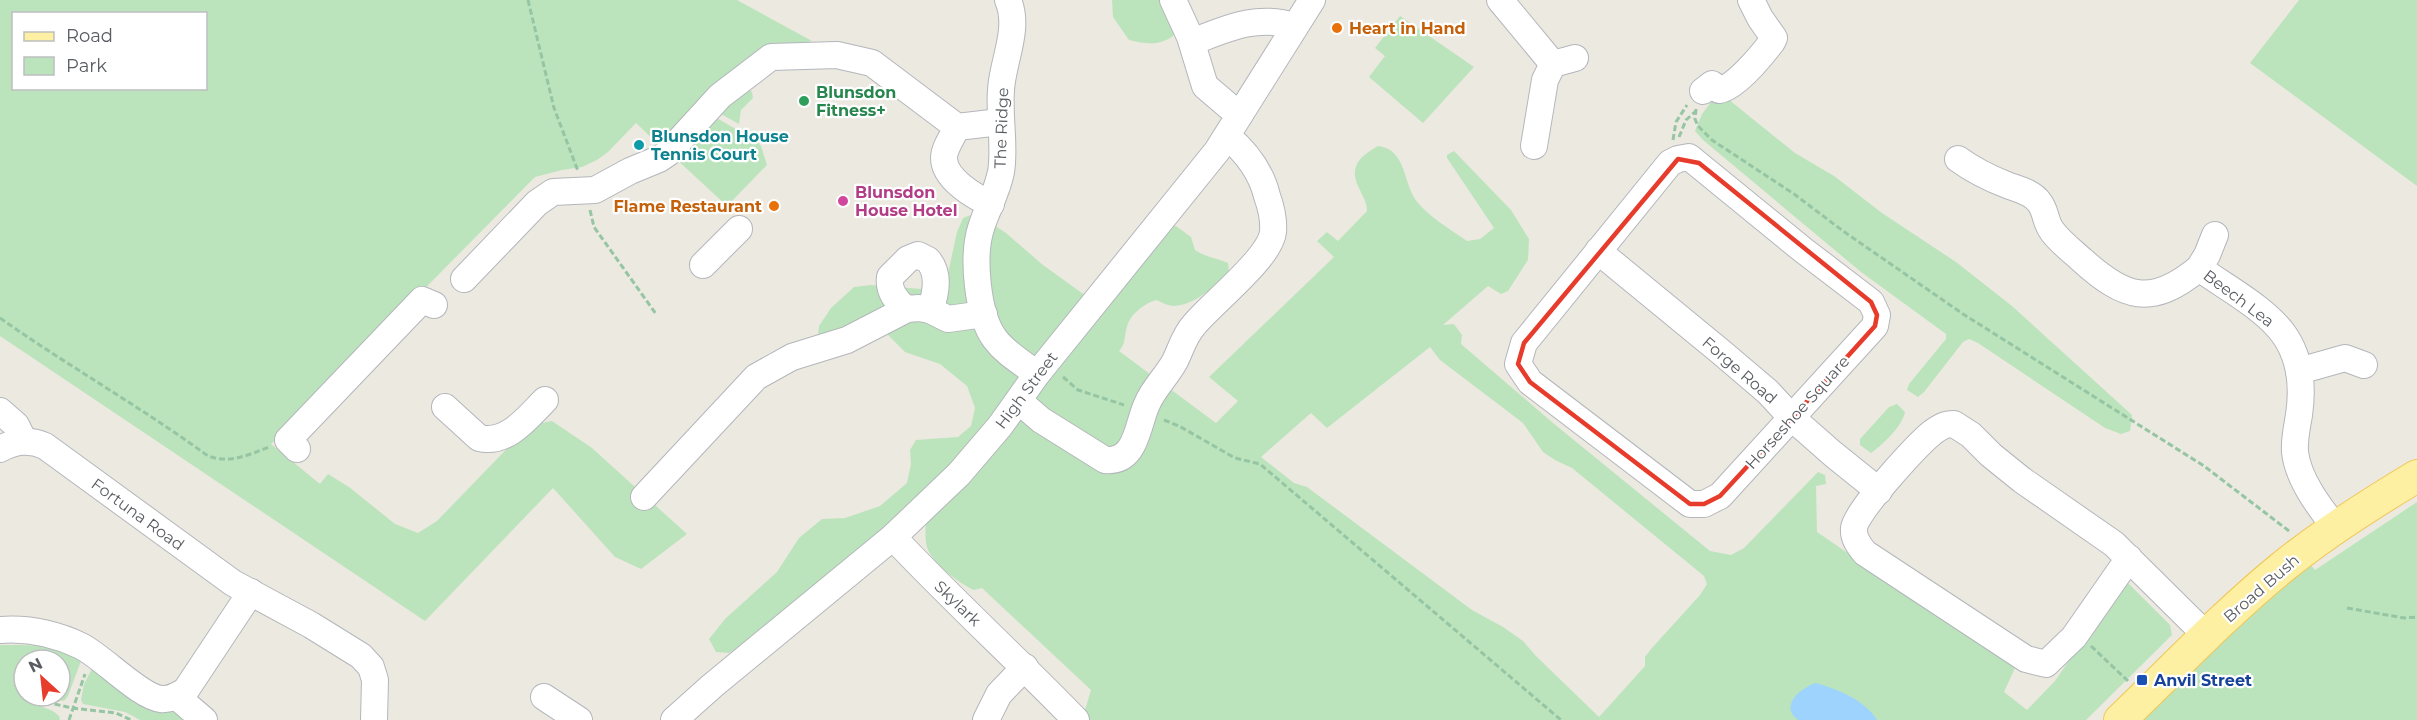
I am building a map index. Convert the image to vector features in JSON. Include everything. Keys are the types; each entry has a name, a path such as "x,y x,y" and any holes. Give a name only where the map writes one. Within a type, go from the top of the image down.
{"main road":[{"name":"Broad Bush","path":"2120,720 2206,635 2280,569 2336,528 2417,476"}],"street":[{"name":"The Ridge","path":"1008,0 1012,29 1001,85 1002,161 996,193 980,229 976,254 984,314 992,334 1000,345 1041,369"},
{"path":"1019,401 1041,420 1093,453 1115,461 1132,447 1147,404 1175,360 1192,326 1254,263 1266,249 1273,233 1270,206 1257,170 1243,151 1233,125 1205,86 1192,42 1173,0"},
{"name":"High Street","path":"674,720 893,537 959,474 1019,401 1041,369 1233,125 1312,0"},
{"path":"1500,0 1558,67 1534,146"},
{"path":"1703,91 1712,84 1722,91 1731,85 1772,42 1774,38 1751,0"},
{"path":"1192,42 1248,22 1278,21 1294,27"},
{"path":"464,279 537,202 553,192 588,191 603,187 630,171 659,159 668,153 720,96 775,56 837,55 862,59 872,63 957,127 1000,122"},
{"path":"957,127 944,156 946,168 969,193 991,204"},
{"name":"Horseshoe Square","path":"1689,157 1699,163 1803,250 1871,302 1877,315 1875,326 1792,418 1720,496 1704,504 1690,504 1530,382 1518,364 1524,343 1670,163 1678,159 1689,157"},
{"name":"Beech Lea","path":"1958,159 1980,173 2032,196 2040,202 2046,223 2055,236 2103,279 2120,290 2149,294 2179,283 2199,268 2215,235"},
{"path":"703,265 739,229"},
{"name":"Forge Road","path":"1598,251 1761,386 1792,418 1879,491"},
{"name":"Beech Lea","path":"2199,268 2275,323 2292,348 2299,371 2301,396 2295,452 2309,488 2321,509 2336,528"},
{"path":"292,444 422,300 434,305"},
{"path":"644,498 756,377 792,357 847,340 919,309 948,319 984,314"},
{"path":"2299,371 2345,358 2364,365"},
{"path":"446,407 472,434 485,440 496,439 520,425 545,399"},
{"name":"Fortuna Road","path":"0,411 16,425 12,445 36,442 54,452 233,583 311,625 367,662 375,680 374,720"},
{"path":"2129,558 2075,634 2046,664 2026,659 1865,553 1856,541 1853,530 1860,512 1920,443 1943,425 1954,424 1971,435 2022,480 2099,531 2129,558 2206,635"},
{"name":"Skylark","path":"893,537 1076,720"},
{"path":"0,630 40,633 71,642 88,650 149,695 162,699 176,696 186,690 251,592"},
{"path":"986,720 999,694 1025,667"},
{"path":"176,696 204,720"},
{"path":"544,697 579,720"}],"path":[{"path":"528,0 554,108 588,191 589,213 594,226 656,314"},
{"path":"1678,159 1678,144 1683,126 1696,111 1698,126 1712,140 1794,194 1851,237 1963,314 2204,466 2309,547"},
{"path":"0,318 57,358 147,413 208,456 230,460 292,444"},
{"path":"1041,369 1078,390 1179,426 1235,458 1260,464 1562,720"},
{"path":"2347,608 2403,618 2417,617"},
{"path":"2075,634 2105,657 2143,698"},
{"path":"69,720 90,665 85,662 88,650"},
{"path":"72,708 116,713 131,720"}],"highlighted area":[{"path":"1678,159 1699,163 1871,302 1877,315 1875,326 1792,418 1720,496 1704,504 1690,504 1530,382 1518,364 1524,343"}],"green space":[{"path":"0,0 737,0 812,41 769,50 661,147 636,123 597,160 582,167 535,177 271,444 320,484 328,474 349,487 395,524 418,533 437,521 522,433 541,423 552,421 592,448 687,534 641,569 615,557 553,488 425,621 0,336"},
{"path":"1112,0 1178,0 1179,31 1156,43 1129,40 1113,17"},
{"path":"2299,0 2417,0 2417,186 2250,63"},
{"path":"1400,16 1474,67 1423,123 1369,77 1385,56 1375,48"},
{"path":"744,85 752,92 753,98 741,110 739,124 714,110"},
{"path":"1715,97 1728,99 1795,153 1834,176 1882,213 1956,262 2012,306 2132,415 2130,431 2121,434 2105,428 1969,339 1963,342 1918,397 1907,390 1909,384 1946,339 1946,334 1861,272 1703,140 1695,131 1702,114"},
{"path":"713,116 757,141 767,165 727,206 674,157"},
{"path":"1378,146 1395,154 1418,203 1435,219 1467,241 1480,239 1494,228 1447,155 1454,151 1511,210 1529,239 1528,260 1508,291 1501,294 1488,286 1443,325 1454,324 1462,335 1461,344 1553,423 1710,551 1731,555 1744,548 1818,472 1825,475 1826,484 1816,486 1817,532 2015,668 2004,692 2027,710 2055,681 2121,585 2128,583 2170,625 2172,635 2086,720 1082,720 1091,690 982,588 974,590 968,587 936,562 927,546 926,517 894,519 755,638 729,653 716,652 709,639 725,619 777,572 799,538 822,519 845,518 880,506 907,483 911,464 910,450 916,440 958,437 971,426 975,408 967,386 940,364 905,352 880,327 818,335 819,326 831,308 854,287 871,285 922,289 932,286 948,273 957,232 963,218 976,213 1006,233 1043,265 1086,296 1167,227 1176,226 1191,237 1195,250 1228,263 1229,271 1211,288 1182,305 1167,305 1156,300 1142,307 1129,322 1124,343 1119,351 1216,423 1238,401 1209,377 1334,257 1317,241 1327,232 1338,241 1367,211 1366,202 1356,181 1355,168 1361,158","holes":["1430,347 1440,360 1523,423 1543,452 1572,468 1704,576 1707,584 1700,595 1651,649 1645,657 1645,666 1599,717 1523,641 1472,610 1307,487 1294,483 1261,457 1311,413 1327,428"]},
{"path":"1897,404 1905,412 1903,418 1886,440 1871,453 1860,445 1860,439 1889,407"},
{"path":"2417,502 2417,720 2141,720 2286,581 2310,564 2315,570"},
{"path":"0,645 54,648 12,648 12,708 45,708 53,711 60,720 0,720"},
{"path":"72,655 81,661 72,685"},
{"path":"95,663 168,708 197,720 140,720 125,712 83,704 81,700 84,684"}],"water":[{"path":"1816,683 1858,701 1877,720 1798,720 1793,715 1791,703 1798,693"}],"place":[{"name":"Heart in Hand","path":"1337,28"},
{"name":"Blunsdon Fitness+","path":"804,101"},
{"name":"Blunsdon House Tennis Court","path":"639,145"},
{"name":"Blunsdon House Hotel","path":"843,201"},
{"name":"Flame Restaurant","path":"774,206"},
{"name":"Anvil Street","path":"2142,680"}]}
